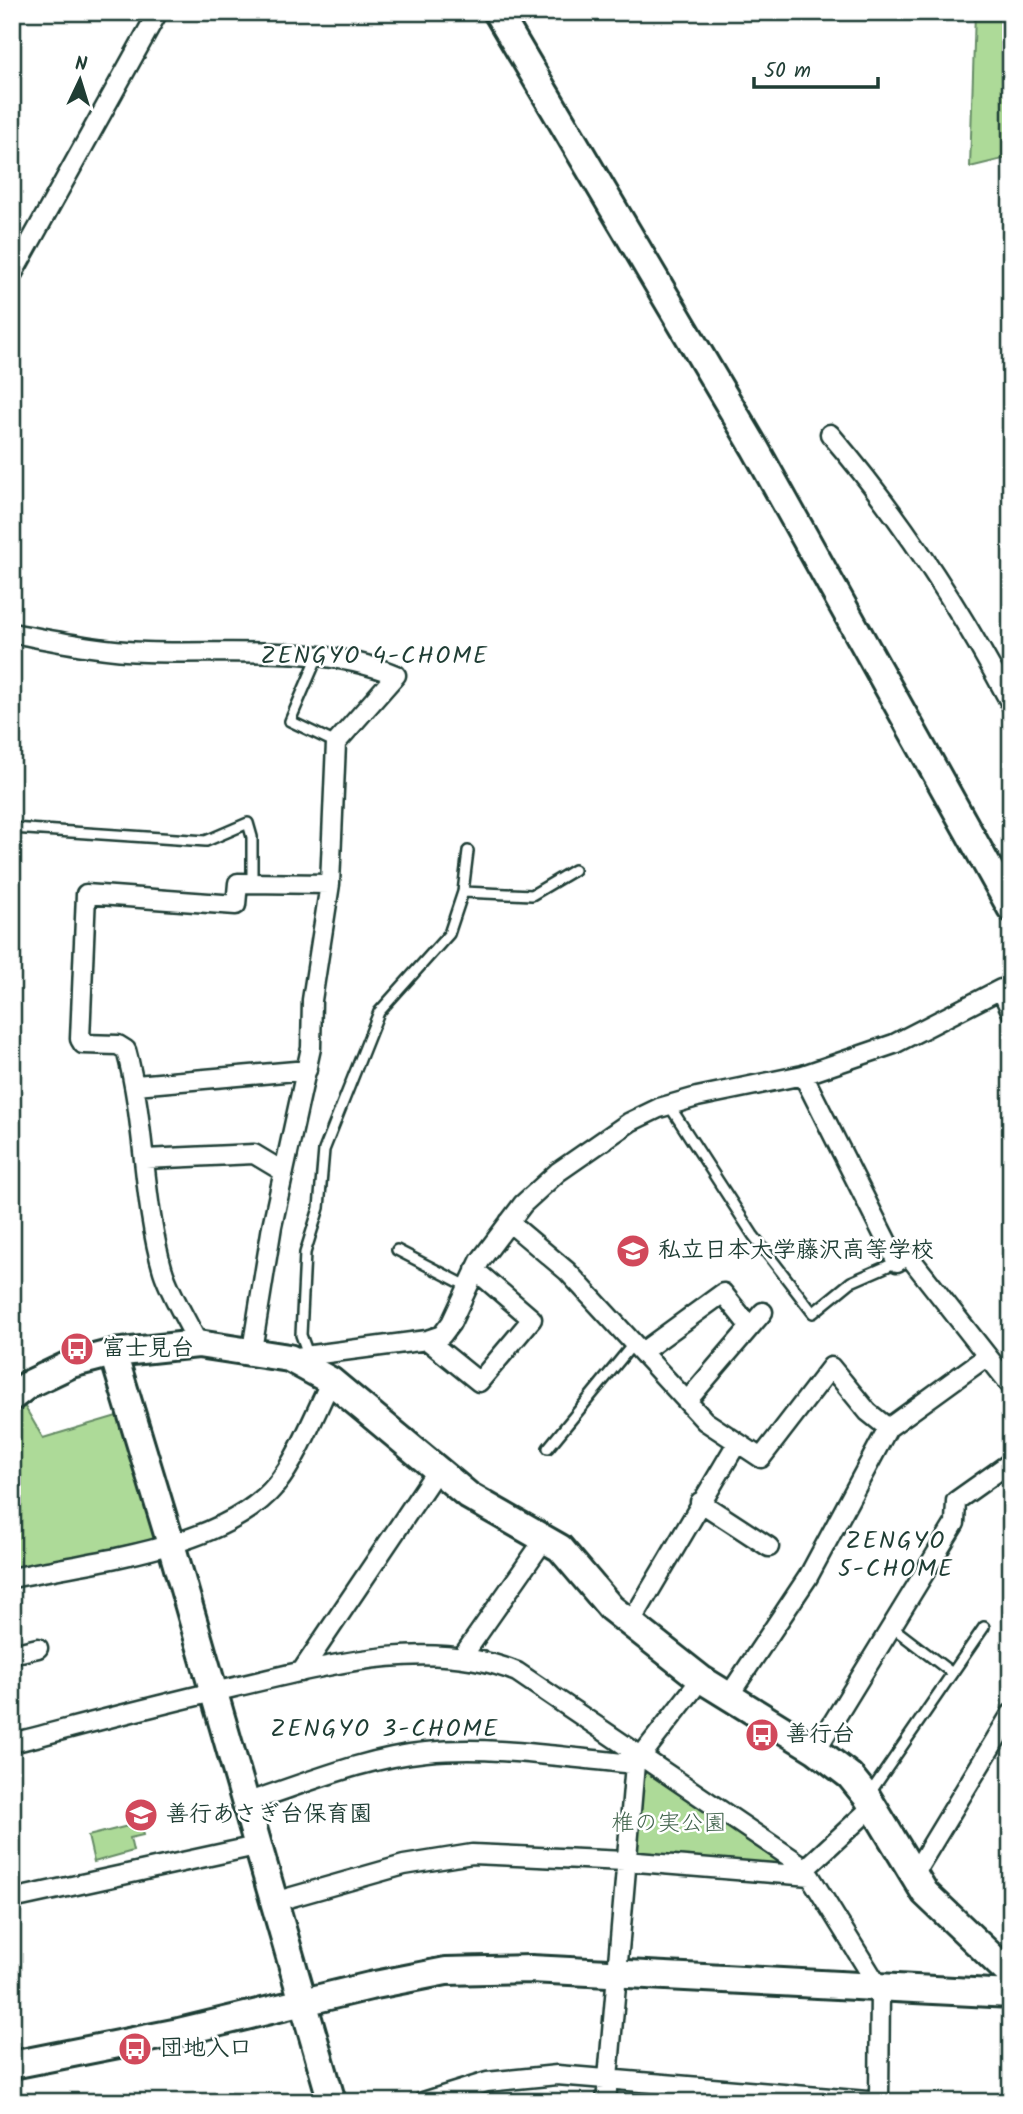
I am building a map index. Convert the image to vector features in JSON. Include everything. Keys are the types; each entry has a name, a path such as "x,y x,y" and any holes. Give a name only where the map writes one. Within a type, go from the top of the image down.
{"street":[{"path":"12,275 158,12"},
{"path":"498,12 755,448 1011,908"},
{"path":"830,434 881,493 919,548 1011,704"},
{"path":"12,634 143,652 318,656 358,661 396,675 336,743 330,884 312,1000 312,1048 284,1172 251,1350"},
{"path":"198,1343 164,1275 156,1242 136,1085 126,1050 118,1045 83,1044 80,1040 86,894 236,905 238,883 330,884"},
{"path":"12,1397 29,1384 71,1364 113,1353 198,1343 298,1356 427,1340 442,1335 451,1324 471,1278 509,1222 558,1172 589,1148 631,1122 669,1105 803,1075 894,1044 1001,989 1011,1011"},
{"path":"136,1085 307,1070"},
{"path":"803,1075 897,1262 908,1255 1011,1387"},
{"path":"145,1159 254,1154 284,1172"},
{"path":"509,1222 568,1271 705,1421 761,1458 831,1367 868,1412 888,1428"},
{"path":"427,1340 479,1382 532,1319 471,1278"},
{"path":"638,1347 723,1293 750,1327"},
{"path":"687,1401 763,1312"},
{"path":"113,1353 332,2102"},
{"path":"298,1356 469,1496 560,1548 594,1591 701,1679 816,1750 850,1776 941,1911 1011,1975"},
{"path":"728,1696 808,1577 888,1428 986,1357"},
{"path":"12,1578 171,1544 221,1527 255,1507 277,1484 331,1381"},
{"path":"630,1623 737,1443"},
{"path":"816,1750 955,1523 956,1501 1011,1462"},
{"path":"300,1672 437,1470"},
{"path":"700,1502 769,1547"},
{"path":"462,1657 546,1538"},
{"path":"12,1654 38,1648"},
{"path":"12,1743 212,1692 372,1659 462,1657 494,1663 517,1672 638,1760 807,1873 880,1989 879,2102 608,2079 524,2077 487,2082 424,2102"},
{"path":"606,2102 625,1861 638,1760 701,1679"},
{"path":"914,1874 1011,1714"},
{"path":"245,1803 331,1775 425,1752 466,1750 638,1760"},
{"path":"807,1873 870,1802"},
{"path":"12,1899 256,1846"},
{"path":"274,1902 404,1865 450,1857 512,1854 807,1873"},
{"path":"12,2065 179,2032 446,1972 531,1969 618,1972 880,1989 1011,1994"}],"lane":[{"path":"318,656 290,721 336,743"},
{"path":"12,828 206,841 248,823 252,883"},
{"path":"298,1356 306,1253 319,1208 324,1150 379,1012 449,934 463,892 468,851"},
{"path":"463,892 532,895 574,870"},
{"path":"669,1105 753,1235 813,1313 851,1282 897,1262"},
{"path":"397,1250 471,1278"},
{"path":"548,1448 638,1347"},
{"path":"892,1627 953,1673"},
{"path":"870,1802 984,1627"}],"green space":[{"path":"975,12 1011,12 1011,157 970,167"},
{"path":"22,1402 43,1438 120,1415 155,1539 12,1571 12,1409"},
{"name":"椎の実公園","path":"643,1768 783,1863 782,1865 634,1852"},
{"path":"140,1823 143,1835 130,1838 133,1851 94,1862 88,1836"}],"place":[{"name":"私立日本大学藤沢高等学校","path":"633,1251"},
{"name":"富士見台","path":"77,1349"},
{"name":"善行台","path":"762,1735"},
{"name":"善行あさぎ台保育園","path":"141,1815"},
{"name":"団地入口","path":"135,2049"}],"district":[{"name":"ZENGYO 4-CHOME","path":"375,656"},
{"name":"ZENGYO 5-CHOME","path":"896,1555"},
{"name":"ZENGYO 3-CHOME","path":"385,1729"}]}
